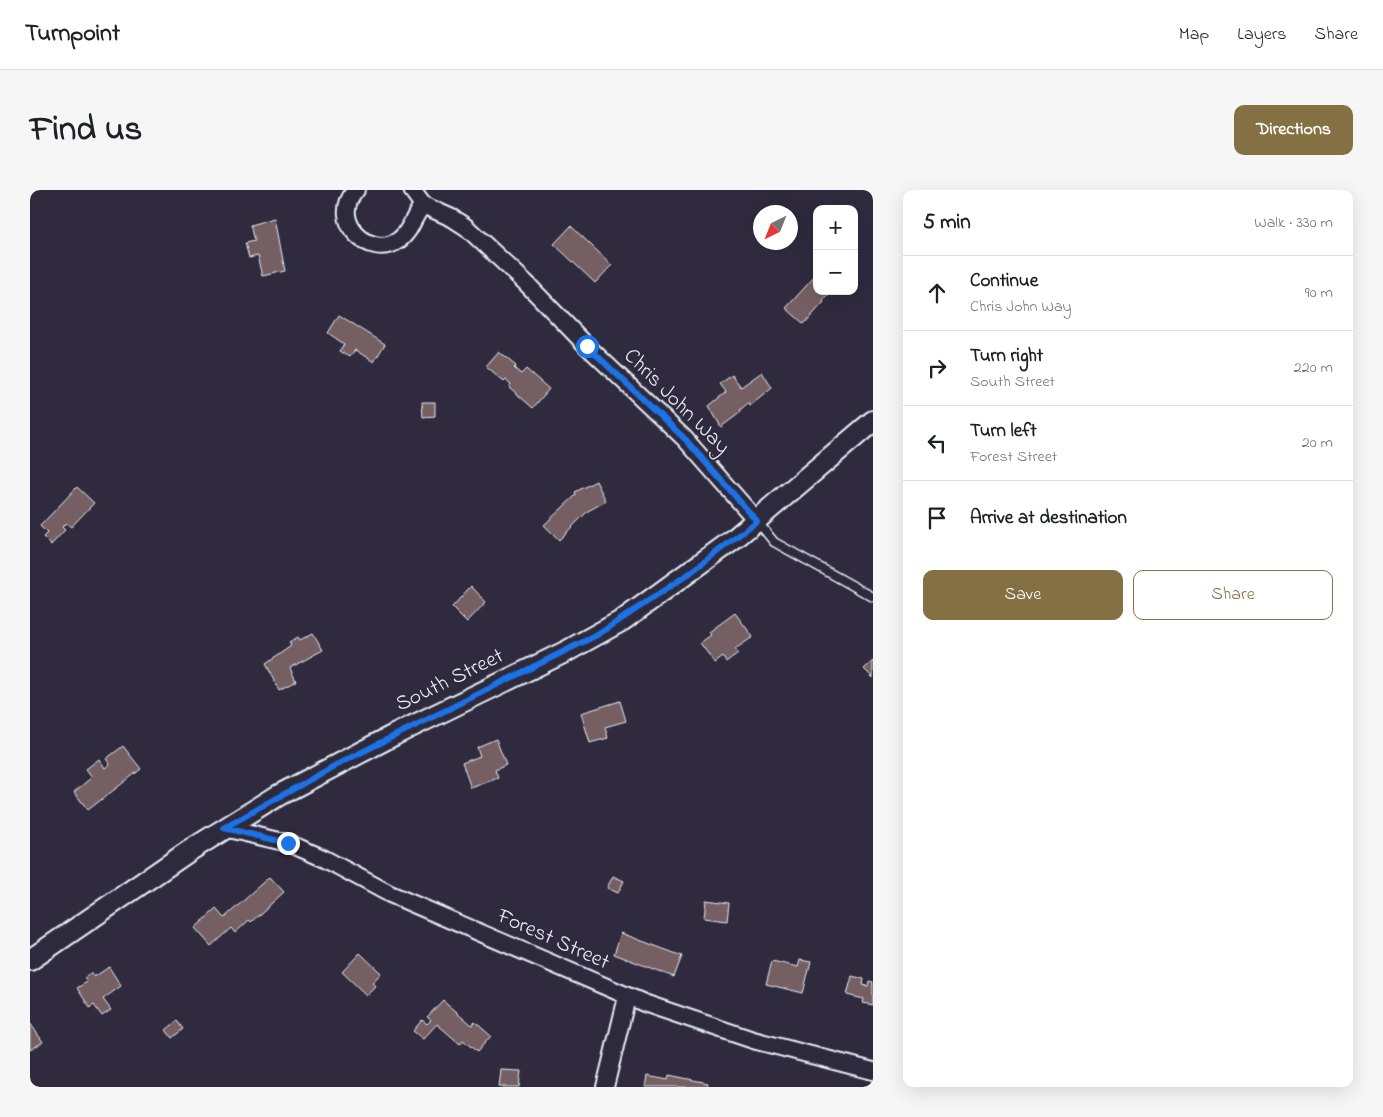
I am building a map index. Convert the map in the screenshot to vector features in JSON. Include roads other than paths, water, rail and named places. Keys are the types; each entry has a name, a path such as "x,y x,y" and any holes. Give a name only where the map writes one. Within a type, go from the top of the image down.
{"street":[{"path":"356,190 348,205 348,222 356,234 371,243 381,245 398,240 411,228 423,205"},
{"name":"Chris John Way","path":"412,190 423,205 452,218 466,228 512,270 587,346 685,439 757,521"},
{"name":"South Street","path":"30,960 224,828 329,768 599,634 683,578 757,521 873,421"},
{"name":"Forest Street","path":"224,828 288,843 323,858 390,894 627,997 753,1040 873,1071"},
{"path":"604,1087 627,997"}],"lane":[{"path":"757,521 774,542 873,597"}]}
